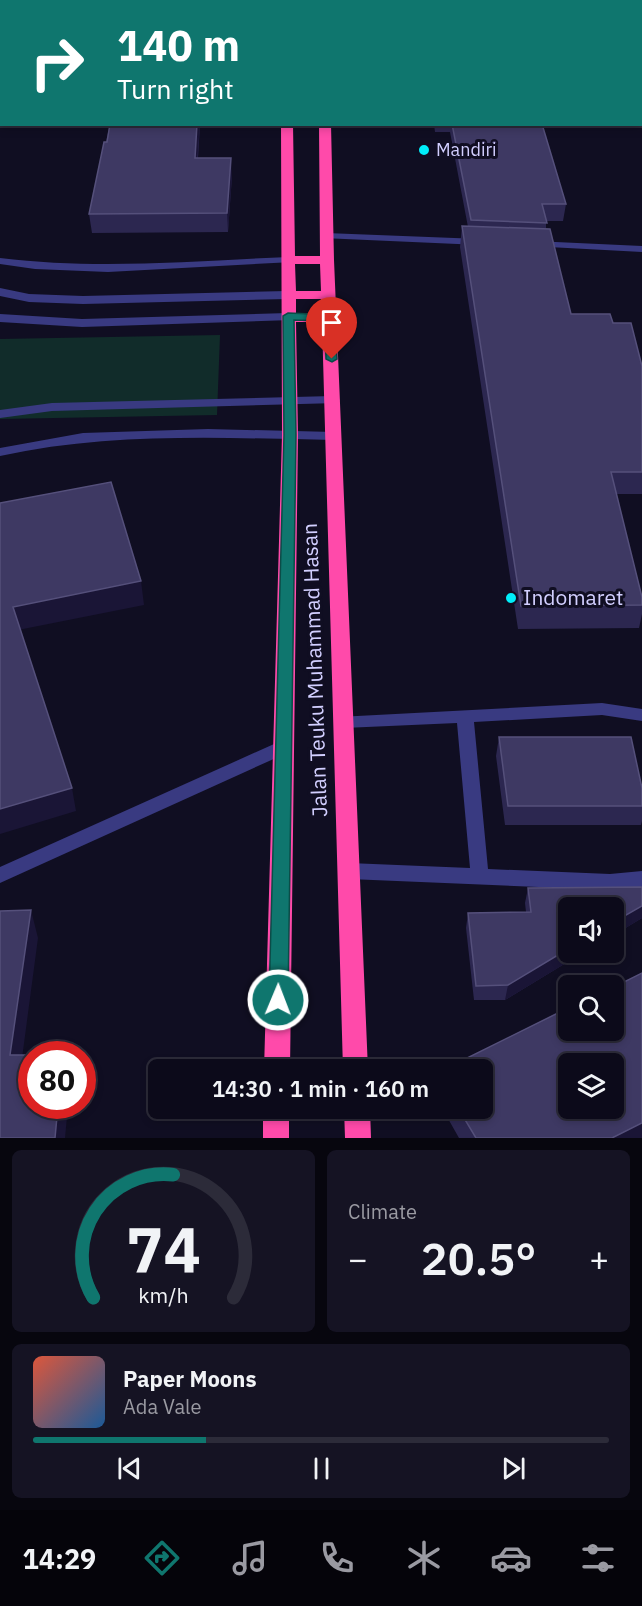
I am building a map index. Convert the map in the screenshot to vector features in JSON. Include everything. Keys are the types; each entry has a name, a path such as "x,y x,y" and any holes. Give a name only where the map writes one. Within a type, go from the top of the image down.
{"highway":[{"name":"Jalan Teuku Muhammad Hasan","path":"277,1059 290,435 287,295 290,260 286,126"},
{"name":"Jalan Teuku Muhammad Hasan","path":"325,126 326,236 356,1059"},
{"path":"290,260 327,260"},
{"path":"287,295 329,295"},
{"path":"288,316 330,318"},
{"path":"276,1119 276,1138"},
{"path":"357,1119 358,1138"}],"street":[{"path":"326,236 492,243"},
{"path":"516,244 642,249"},
{"path":"0,261 30,265 96,267 290,260"},
{"path":"0,292 29,298 83,300 287,295"},
{"path":"0,318 82,323 288,316"},
{"path":"0,414 52,407 290,399 333,400"},
{"path":"0,452 108,435 161,433 334,436"},
{"path":"344,723 602,709 642,715"},
{"path":"465,716 480,878"},
{"path":"0,875 284,747"},
{"path":"349,872 610,882 642,879"}],"green space":[{"path":"220,335 217,415 0,419 0,339"}],"building":[{"path":"110,126 197,126 195,158 231,158 227,213 89,214 104,142 107,142"},
{"path":"452,126 543,126 566,204 542,204 547,223 471,220"},
{"path":"462,226 550,229 571,314 610,314 613,323 631,323 642,366 642,472 611,472 642,597 642,605 521,606"},
{"path":"111,482 141,581 13,607 72,788 0,809 0,503"},
{"path":"499,737 631,737 642,788 642,806 508,806"},
{"path":"642,887 642,906 624,916 624,897 558,897 558,955 508,985 476,986 468,913 531,912 528,888"},
{"path":"31,910 10,1055 18,1055 18,1119 57,1119 55,1138 0,1138 0,911"},
{"path":"642,973 642,1123 612,1138 476,1138 465,1119 493,1119 493,1059 465,1059 558,1013 558,1041 624,1041 624,982"}],"place":[{"name":"Mandiri","path":"424,150"},
{"name":"Indomaret","path":"511,598"}],"route":[{"path":"278,1000 290,435 288,316 330,318 332,359"}]}
